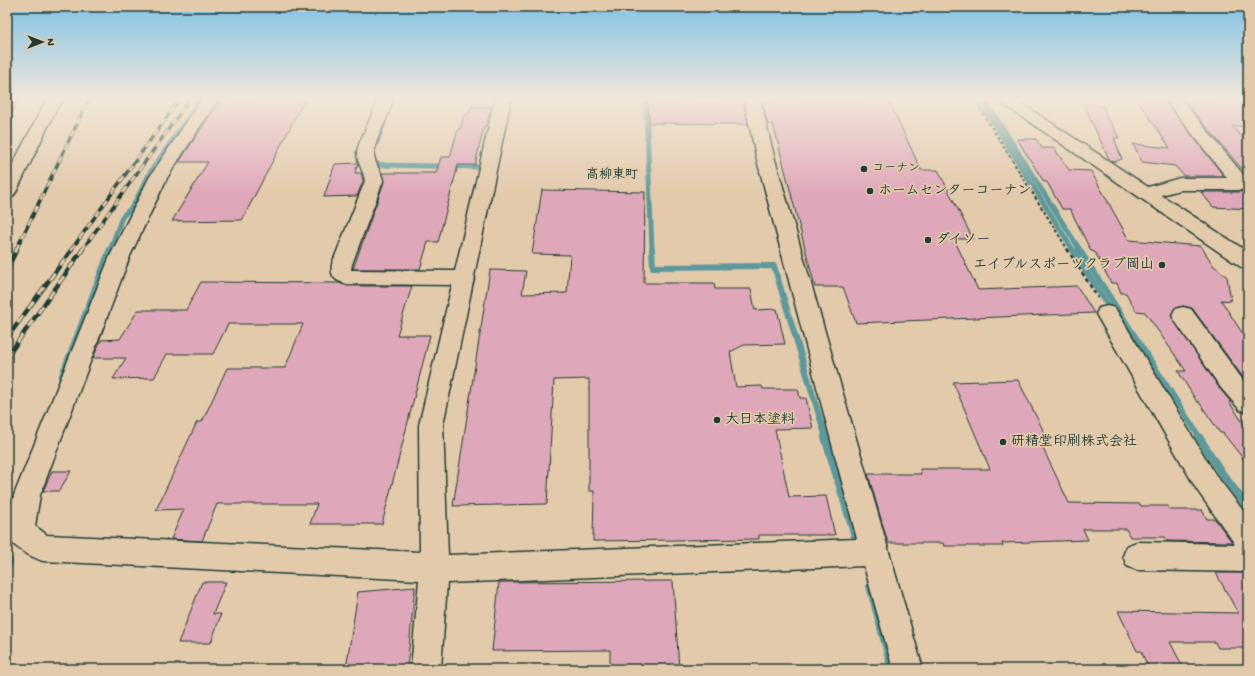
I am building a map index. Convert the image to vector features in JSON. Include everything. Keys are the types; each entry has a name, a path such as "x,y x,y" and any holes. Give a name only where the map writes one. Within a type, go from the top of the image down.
{"street":[{"path":"7,192 38,131"},
{"path":"189,131 158,178 120,256 27,495 14,535 43,548 434,566 452,570 864,553"},
{"path":"374,131 366,151 365,158 374,174 374,181 342,264 341,273 347,277 465,278"},
{"path":"426,669 434,566 431,425 465,278 496,131"},
{"path":"759,131 864,553 908,669"},
{"path":"1057,131 1085,147 1242,251"},
{"path":"1063,131 1085,147"},
{"path":"1199,131 1244,184"},
{"path":"1153,192 1180,184 1244,184"},
{"path":"1107,314 1206,482 1248,539"},
{"path":"1183,315 1229,381 1248,403"},
{"path":"1137,556 1248,558"}],"path":[{"path":"994,131 1107,314"}],"building":[{"path":"200,131 289,131 242,220 172,221 208,162 179,162"},
{"path":"458,131 483,131 475,165 458,165 438,242 428,242 420,269 353,269 384,182 382,173 436,173 441,157 450,157"},
{"name":"ホームセンターコーナン","path":"775,131 903,131 921,170 938,170 973,239 954,239 978,290 1077,286 1094,313 856,323 843,287 815,287"},
{"path":"1096,131 1115,131 1119,138 1114,138 1122,159 1114,162 1109,159"},
{"path":"1158,131 1189,131 1224,176 1184,176 1175,166 1142,162 1133,144 1170,148"},
{"path":"1210,131 1236,131 1248,144 1248,176"},
{"path":"1017,139 1036,139 1042,148 1054,148 1069,170 1091,171 1129,240 1201,246 1213,265 1227,277 1231,301 1221,300 1248,342 1248,384 1192,308 1183,306 1175,308 1171,316 1220,389 1231,402 1229,402 1248,430 1248,465 1223,433 1220,433 1199,402 1197,402 1178,371 1186,371 1145,312 1136,311 1126,293 1121,293 1117,283 1111,283 1095,252 1091,251 1070,209 1062,209 1047,182 1044,182"},
{"path":"358,163 355,173 361,173 363,181 357,196 324,197 335,164"},
{"path":"542,190 645,192 644,283 714,283 715,289 751,289 755,310 777,309 785,344 744,345 730,352 736,387 762,386 763,389 798,389 800,398 806,398 813,428 775,429 789,497 826,496 835,535 759,535 759,539 593,541 594,491 589,491 589,379 554,380 547,504 453,506 490,270 526,271 522,294 567,293 570,255 532,254"},
{"path":"1201,192 1248,192 1248,209 1213,207"},
{"path":"201,282 339,283 347,286 412,286 397,335 430,335 382,524 310,524 317,504 217,504 202,541 171,539 184,509 156,510 197,422 202,422 227,368 285,368 303,324 228,324 213,354 167,354 154,378 113,379 126,358 93,358 101,340 120,339 138,310 186,310"},
{"path":"1018,380 1047,438 1038,438 1069,503 1140,504 1141,506 1168,506 1170,510 1202,510 1207,519 1215,519 1232,542 1167,541 1165,537 1130,537 1126,529 1083,529 1088,540 1002,543 1003,546 944,546 943,543 888,543 868,474 921,474 920,469 990,469 953,382"},
{"path":"52,471 71,471 59,491 43,491"},
{"path":"1216,573 1248,573 1248,648 1218,648 1215,642 1170,642 1184,669 1149,669 1141,651 1137,651 1118,611 1238,613"},
{"path":"673,581 679,669 610,669 610,650 492,651 499,582"},
{"path":"202,582 226,582 213,614 221,614 211,643 178,643"},
{"path":"415,587 407,669 346,669 358,592"}],"waterway":[{"path":"110,250 122,217 133,206 151,171 179,131"},
{"path":"375,146 381,131"},
{"path":"647,131 652,250"},
{"path":"998,131 1073,250"},
{"path":"1004,131 1080,250"},
{"path":"373,158 376,164 385,165 480,167"},
{"path":"61,378 110,249"},
{"path":"652,249 653,267 774,266 826,438"},
{"path":"1072,249 1112,312"},
{"path":"1079,249 1200,438"},
{"path":"825,437 858,546"},
{"path":"1199,437 1221,472 1248,508"},
{"path":"7,568 9,561"},
{"path":"870,586 892,669"}],"railway":[{"path":"16,250 74,131"},
{"path":"71,250 157,131"},
{"path":"82,250 167,131"},
{"path":"7,269 17,249"},
{"path":"7,338 72,249"},
{"path":"7,357 83,249"}],"place":[{"name":"コーナン","path":"864,169"},
{"name":"ホームセンターコーナン","path":"870,191"},
{"name":"ダイソー","path":"928,240"},
{"name":"エイブルスポーツクラブ岡山","path":"1162,265"},
{"name":"大日本塗料","path":"717,420"},
{"name":"研精堂印刷株式会社","path":"1003,442"}],"district":[{"name":"高柳東町","path":"612,175"}]}
